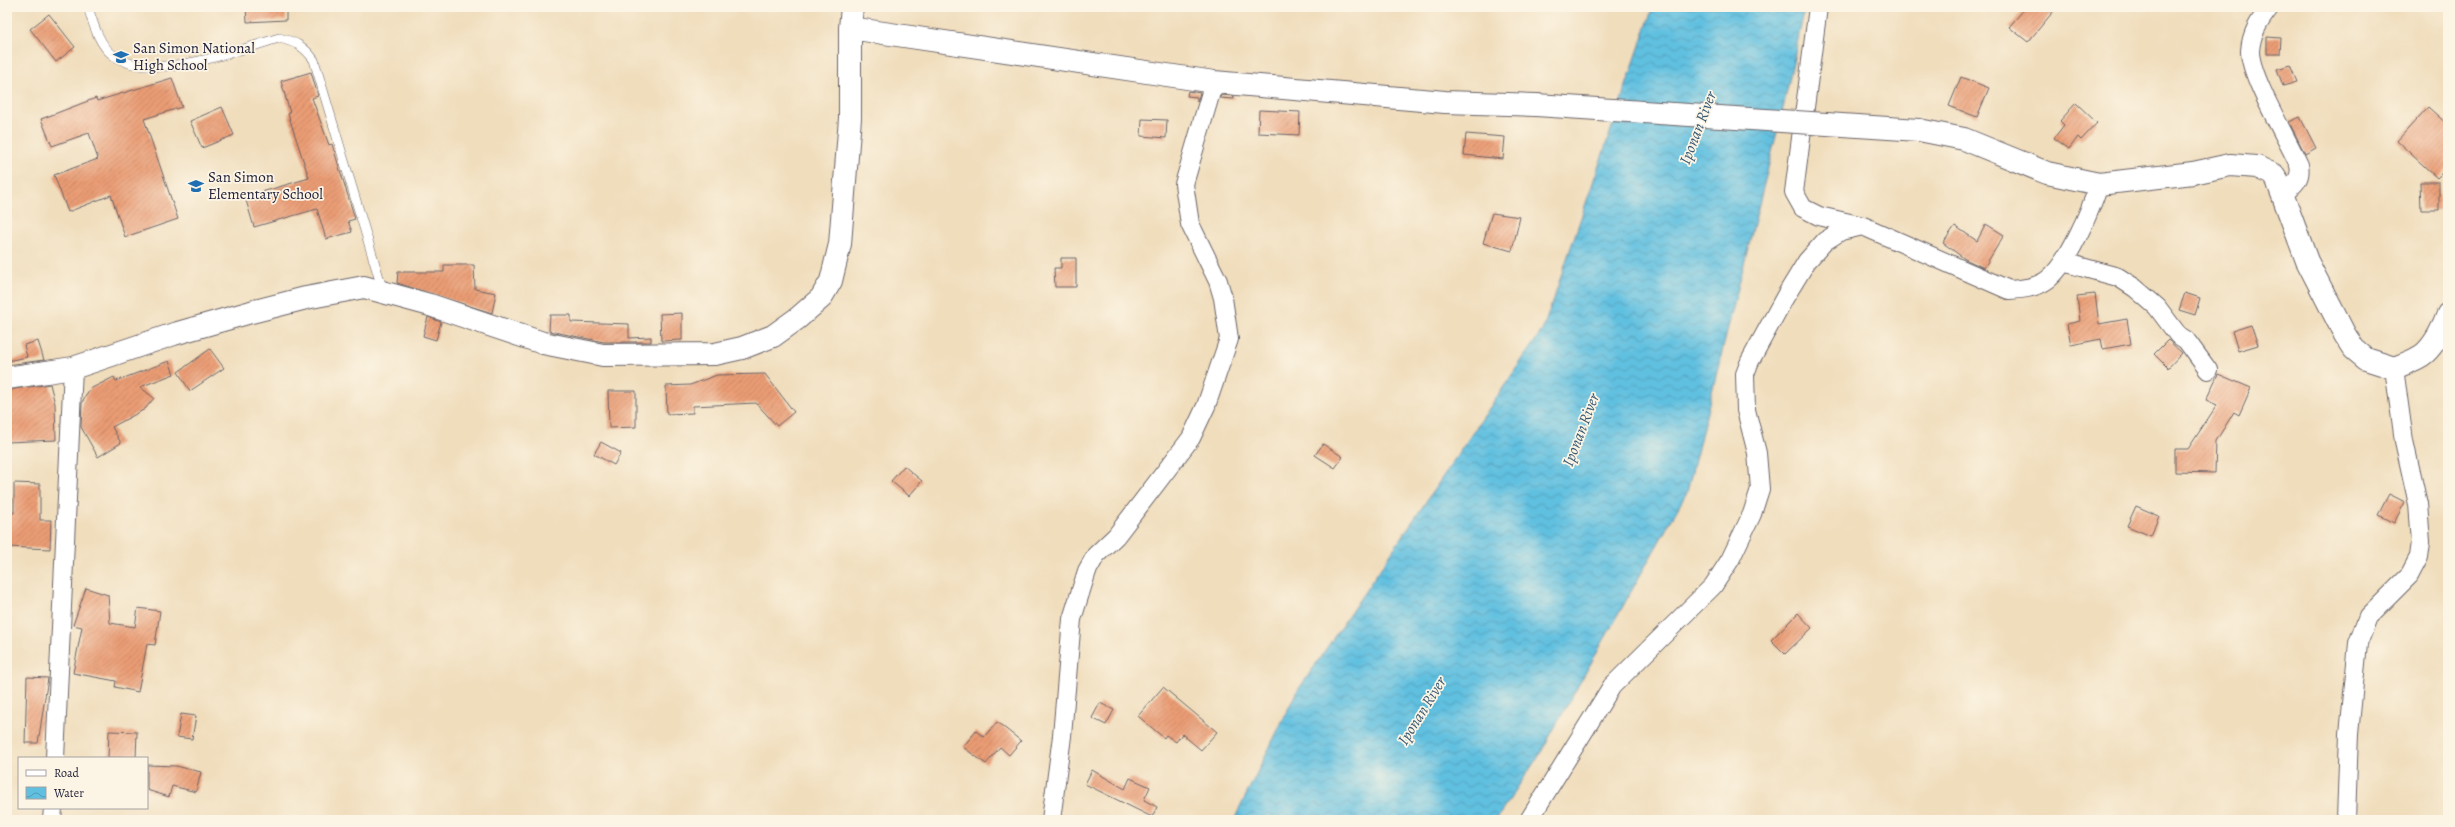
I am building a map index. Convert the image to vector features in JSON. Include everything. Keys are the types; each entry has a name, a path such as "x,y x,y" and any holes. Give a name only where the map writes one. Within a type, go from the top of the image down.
{"street":[{"path":"1818,7 1794,192 1803,208 1818,216 1863,226 2009,290 2028,288 2047,280 2063,262 2093,203 2099,184"},
{"path":"2270,7 2258,23 2250,51 2260,86 2299,165 2301,174 2299,178 2283,194"},
{"path":"7,378 72,368 174,334 299,300 364,287 383,291 543,343 604,355 715,354 742,348 773,336 821,298 831,282 840,244 850,118 851,18 1214,82 1445,102 1536,105 1919,130 1964,139 2047,173 2099,184 2185,174 2230,165 2257,167 2274,175 2283,194 2307,261 2345,335 2354,349 2366,359 2394,368 2426,352 2445,324 2448,314"},
{"path":"1051,820 1062,736 1072,619 1087,571 1096,555 1116,536 1191,438 1206,406 1229,339 1226,311 1220,287 1190,224 1184,184 1214,82"},
{"path":"1529,820 1612,686 1713,586 1730,560 1752,514 1760,489 1757,453 1746,410 1746,374 1750,361 1808,261 1825,241 1841,231 1863,226"},
{"path":"2063,262 2118,277 2135,288 2156,307 2178,335 2186,340 2208,370"},
{"path":"55,757 72,368"},
{"path":"2346,820 2349,734 2358,643 2368,617 2410,576 2419,558 2421,542 2418,504 2404,440 2394,368"},
{"path":"52,820 53,809"}],"lane":[{"path":"88,7 101,40 113,55 129,62 148,66 175,67 280,38 297,42 306,48 314,60 383,291"}],"water":[{"name":"Iponan River","path":"1653,7 1805,7 1784,104 1687,492 1541,752 1496,820 1234,820 1296,693 1543,329"}],"building":[{"path":"246,7 286,7 286,20 247,22"},
{"path":"2026,7 2057,7 2028,42 2009,27"},
{"path":"49,14 75,47 56,62 30,29"},
{"path":"2267,37 2281,38 2280,54 2267,54"},
{"path":"2290,65 2297,82 2283,86 2277,69"},
{"path":"311,72 318,96 312,98 329,145 332,144 355,219 348,221 352,232 326,239 317,209 254,227 245,197 309,178 288,114 290,113 281,81"},
{"path":"1961,77 1989,88 1977,117 1949,106"},
{"path":"172,78 182,107 144,119 178,219 125,237 111,195 68,212 54,175 98,159 89,133 52,146 41,119 96,98 97,101"},
{"path":"1188,91 1200,93 1197,102 1197,97 1187,96"},
{"path":"1221,95 1234,96 1234,99 1220,98"},
{"path":"2076,103 2097,123 2081,140 2078,137 2069,149 2054,138 2064,125 2060,121"},
{"path":"222,107 234,135 202,148 190,121"},
{"path":"2428,107 2448,125 2448,167 2437,178 2397,141"},
{"path":"1259,110 1300,112 1299,135 1258,133"},
{"path":"2300,117 2316,148 2305,154 2289,122"},
{"path":"1142,119 1167,120 1166,138 1141,136"},
{"path":"1466,134 1505,137 1503,159 1464,155"},
{"path":"2420,182 2439,182 2439,210 2421,210"},
{"path":"1492,213 1520,217 1512,251 1483,243"},
{"path":"1986,224 2004,235 1984,268 1965,259 1943,243 1955,226 1977,241"},
{"path":"1061,258 1076,258 1076,287 1055,287 1054,268 1061,268"},
{"path":"444,265 474,265 475,289 496,293 492,313 397,283 398,272 444,272"},
{"path":"2185,293 2200,298 2195,315 2179,310"},
{"path":"2095,294 2099,324 2127,319 2131,344 2103,349 2101,339 2071,345 2067,324 2080,321 2077,296"},
{"path":"682,313 682,340 661,341 660,314"},
{"path":"550,315 571,315 571,322 629,324 629,338 651,337 651,342 604,342 549,331"},
{"path":"428,317 441,322 436,340 423,336"},
{"path":"2251,325 2258,345 2238,351 2232,331"},
{"path":"2168,340 2182,353 2168,368 2154,354"},
{"path":"38,341 44,360 7,365 7,361 27,357 24,345"},
{"path":"210,349 224,368 190,391 178,372"},
{"path":"169,361 174,374 140,387 154,398 145,409 112,427 121,443 98,457 81,427 82,403 90,389 114,377 116,381"},
{"path":"765,374 794,412 777,426 756,403 693,406 693,413 667,414 666,386 690,385 717,375"},
{"path":"2218,374 2251,388 2239,415 2234,412 2216,441 2215,473 2175,472 2175,449 2188,449 2217,405 2206,400"},
{"path":"50,384 55,404 56,440 7,442 7,390"},
{"path":"608,391 636,391 636,427 609,428"},
{"path":"601,442 621,453 614,465 594,454"},
{"path":"1323,444 1343,457 1335,468 1315,455"},
{"path":"904,466 922,481 909,496 891,481"},
{"path":"14,483 40,484 40,520 51,520 50,549 7,547 7,513 14,513"},
{"path":"2389,494 2405,502 2394,523 2378,515"},
{"path":"2136,506 2159,516 2151,536 2127,526"},
{"path":"86,588 108,595 110,623 135,627 138,608 160,611 155,645 147,644 138,692 115,687 116,681 73,673 82,627 73,625"},
{"path":"1798,613 1812,628 1785,654 1771,640"},
{"path":"27,677 48,678 38,743 25,743"},
{"path":"1163,687 1217,732 1201,750 1182,734 1176,742 1166,735 1164,738 1138,716"},
{"path":"1100,703 1114,710 1106,725 1092,718"},
{"path":"181,714 196,716 192,739 177,737"},
{"path":"997,722 1021,741 1009,755 1000,747 986,764 963,747 976,731 984,737"},
{"path":"109,731 137,732 136,757 108,757"},
{"path":"148,765 176,766 201,772 196,792 172,786 169,797 148,790"},
{"path":"1092,770 1125,789 1130,778 1150,787 1144,800 1157,807 1152,817 1085,784"}],"place":[{"name":"San Simon National High School","path":"121,57"},
{"name":"San Simon Elementary School","path":"196,186"}]}
